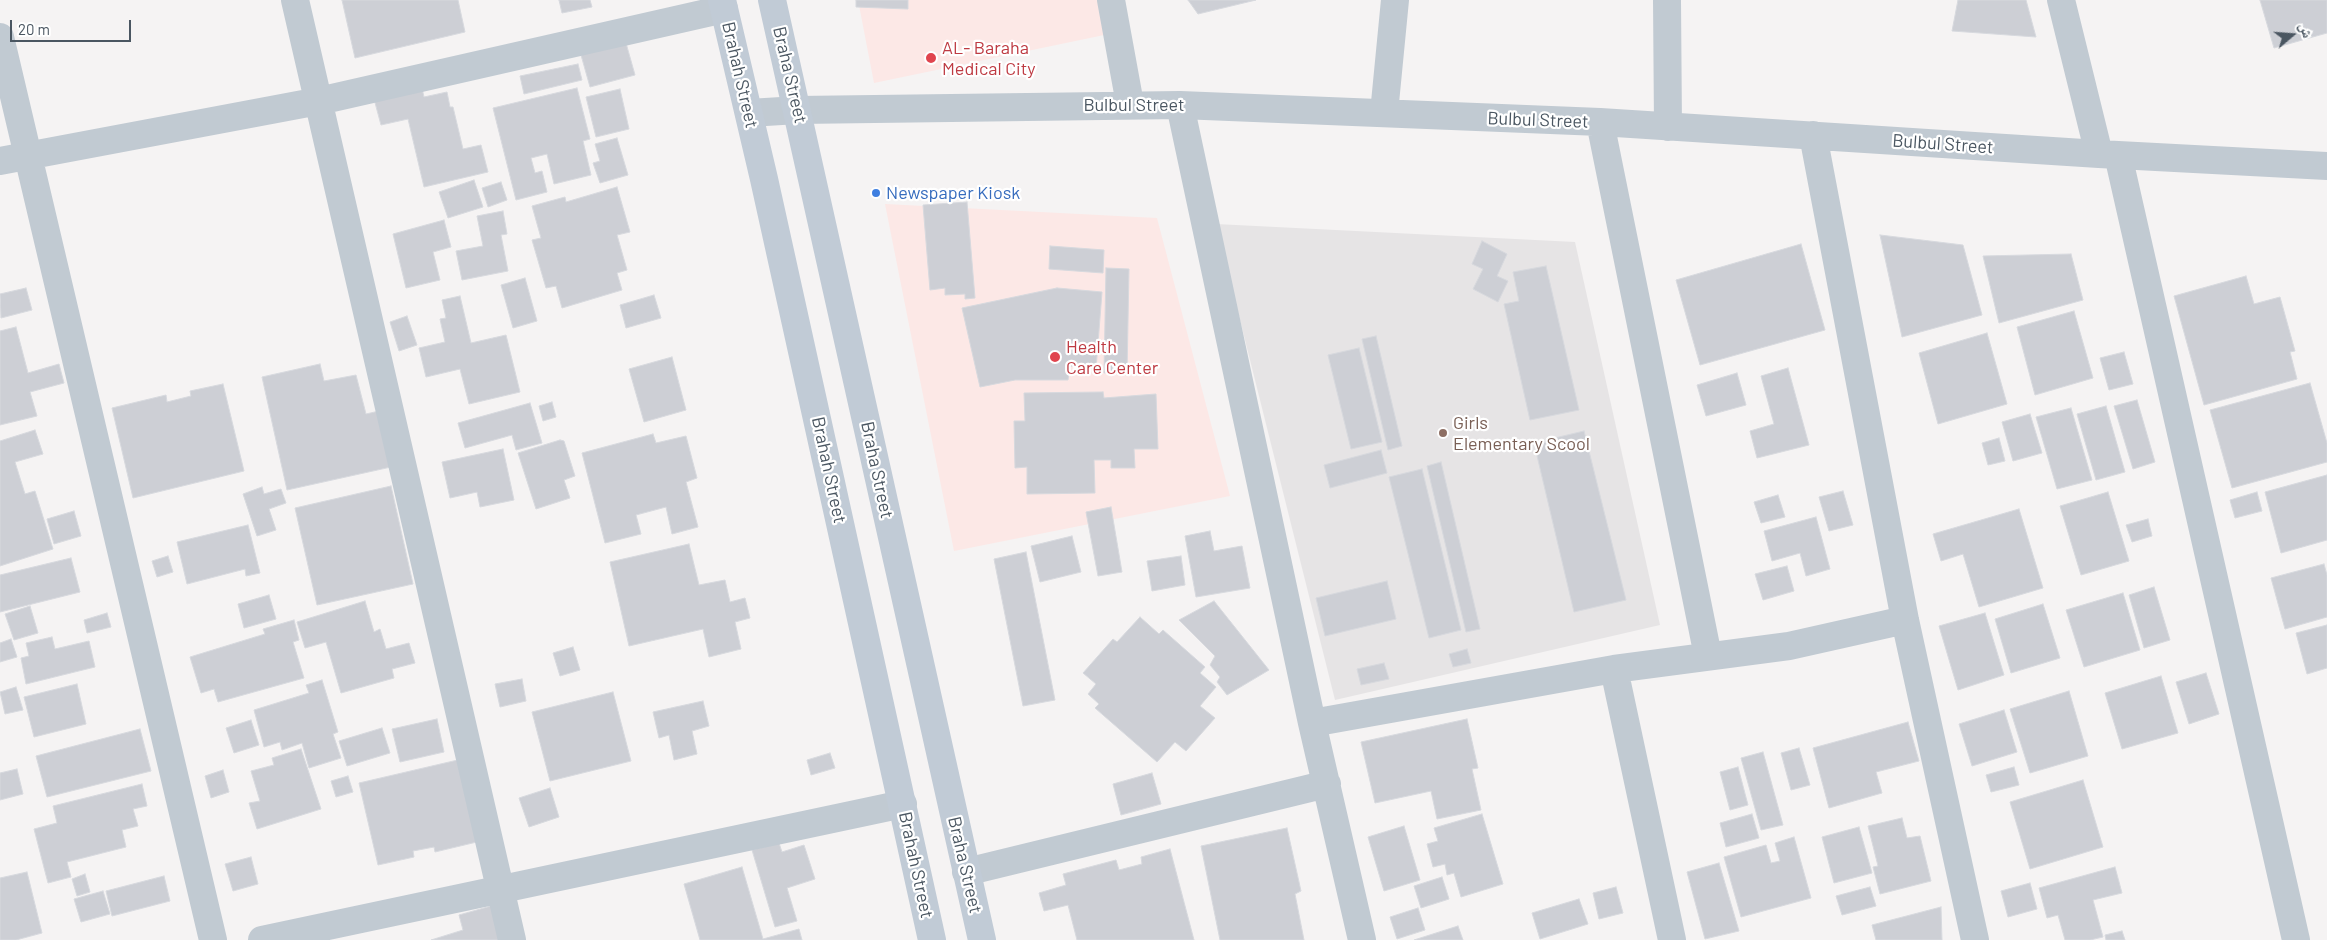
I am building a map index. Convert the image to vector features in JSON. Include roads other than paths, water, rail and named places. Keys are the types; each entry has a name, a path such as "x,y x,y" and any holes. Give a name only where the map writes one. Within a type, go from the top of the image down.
{"street":[{"path":"296,0 512,940"},
{"name":"Braha Street","path":"772,0 982,940"},
{"path":"1111,0 1130,104"},
{"path":"1384,113 1395,0"},
{"path":"1667,0 1668,127"},
{"path":"2061,0 2108,155 2296,940"},
{"path":"0,161 29,154 319,101 723,5"},
{"name":"Brahah Street","path":"723,5 749,113 932,940"},
{"path":"0,37 213,940"},
{"name":"Bulbul Street","path":"749,113 798,110 1130,104 1180,105 1600,122 2108,155 2327,166"},
{"path":"1180,105 1312,722 1362,940"},
{"path":"1600,122 1708,656"},
{"path":"1813,135 1905,620 1976,940"},
{"path":"1312,722 1614,669 1789,646 1905,620"},
{"path":"1614,669 1672,940"},
{"path":"966,872 1327,784"},
{"path":"262,940 902,804"}],"place":[{"name":"AL- Baraha Medical City","path":"931,58"},
{"name":"Newspaper Kiosk","path":"876,193"},
{"name":"Health Care Center","path":"1055,357"},
{"name":"Girls Elementary Scool","path":"1443,433"}]}
